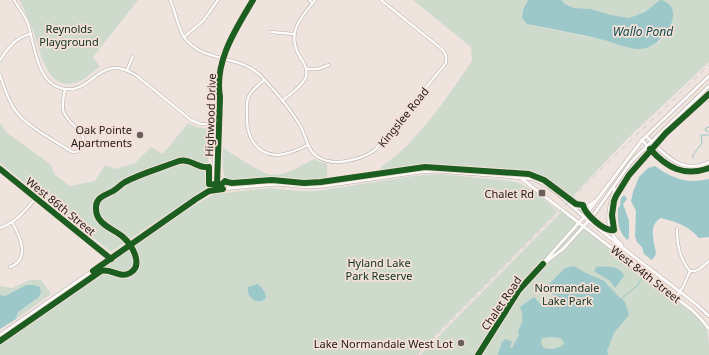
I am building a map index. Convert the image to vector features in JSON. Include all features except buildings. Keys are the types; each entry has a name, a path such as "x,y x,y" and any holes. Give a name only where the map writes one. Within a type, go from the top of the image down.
{"street":[{"path":"14,0 27,21 39,63 47,78 55,85 65,89 73,89 83,86 96,74 107,69 120,68 137,76 191,120 201,124 219,125"},
{"path":"170,0 184,37 189,43 202,52 250,67 264,80 282,101 302,128 308,145 288,153 275,155 262,150 253,142 247,129 247,101 252,91 264,80"},
{"path":"184,37 203,20 218,0"},
{"name":"Highwood Drive","path":"216,190 218,185 219,79 223,59 234,32 253,0"},
{"path":"309,0 313,3"},
{"path":"282,101 304,81 306,77 306,69 295,45 294,34 299,20 315,0"},
{"name":"Kingslee Road","path":"308,145 314,154 321,159 331,161 355,160 369,154 375,150 446,63 446,56 443,50 381,0"},
{"path":"271,32 294,34"},
{"path":"0,60 17,39 30,34"},
{"path":"127,70 133,56"},
{"path":"306,69 329,66"},
{"path":"0,75 10,102 20,116 32,126 72,152 75,152 80,150 84,144 84,138 82,133 73,126 64,112 63,104 65,89"},
{"name":"Chalet Road","path":"478,355 519,290 584,217 642,140 709,76"},
{"path":"628,252 613,235 609,221 611,199 616,185 627,168 647,146 709,86"},
{"name":"Highwood Drive","path":"216,190 213,185 216,97 219,89"},
{"path":"646,136 667,157 677,163 691,166 709,162"},
{"path":"642,140 663,162 675,169 696,172 709,168"},
{"name":"West 86th Street","path":"0,169 111,259"},
{"name":"West 84th Street","path":"0,335 196,199 216,190 276,184 303,187 316,186 436,171 533,179 544,184 628,252 680,291 709,316"},
{"path":"218,173 223,183 233,188"},
{"name":"West 84th Street","path":"520,178 676,297 697,314 709,329"},
{"name":"Chalet Road","path":"543,264 564,248 589,220 616,185"},
{"path":"573,206 579,208 586,207 600,197"},
{"path":"0,228 19,217 35,198"},
{"path":"10,267 16,265 21,257 22,246 20,236 12,222"},
{"path":"677,229 680,250 690,271"},
{"path":"690,271 701,268 709,261"},
{"path":"676,297 690,271"}],"green space":[{"name":"Reynolds Playground","path":"19,0 138,0 93,57 100,67 78,82 64,84 51,74 46,66 33,31"},
{"path":"413,0 528,0 523,10 522,18 527,24 587,37 649,47 660,41 670,28 660,0 709,0 709,62 627,139 571,198 544,178 524,172 423,164 381,171 382,166 395,157 431,118 472,61 471,47"},
{"path":"561,0 660,0 645,12 629,18 611,15 591,9 574,8 565,4"},
{"path":"0,123 6,132 51,165 55,175 70,186 95,181 105,165 115,169 135,163 151,147 163,154 188,123 196,127 210,129 206,188 110,251 0,163"},
{"path":"223,148 256,168 273,175 289,172 314,159 327,164 327,178 311,180 271,178 229,181 223,170"},
{"name":"Hyland Lake Park Reserve","path":"440,174 519,183 531,190 558,211 416,355 0,355 0,339 176,216 214,194 269,188 317,191 413,176"},
{"name":"Normandale Lake Park","path":"562,211 692,312 707,331 709,355 420,355"},
{"path":"30,280 41,280 51,294 16,319 18,312 39,297 26,285 5,296 0,295 0,286 12,288"}],"water":[{"name":"Wallo Pond","path":"528,0 561,0 565,4 574,8 591,9 611,15 629,18 645,12 660,0 669,4 673,10 673,19 670,28 656,43 647,48 629,48 604,40 527,24 522,18 523,10"},
{"path":"655,166 674,177 687,181 709,179 709,237 699,238 682,225 661,218 654,225 653,240 656,254 652,260 644,254 642,247 637,242 635,236 636,211 631,201 639,177 648,168"},
{"path":"624,195 627,199 623,204 629,221 629,238 627,240 621,233 618,221 618,208 620,206 621,198"},
{"path":"574,266 604,281 625,302 629,315 614,333 607,351 608,355 498,355 502,342 506,339 512,342 510,348 512,348 519,335 518,331 522,319 520,307 534,297 543,307 554,306 556,303 554,296 548,285 565,268","holes":["542,338 560,338 564,342 563,345 556,348 544,348 541,343"]},
{"path":"596,267 616,268 620,270 624,276 615,288 610,281 594,271"},
{"path":"258,284 262,288 266,298 263,301 253,300 248,291 248,287"},
{"path":"26,285 40,287 41,292 39,297 18,312 16,319 0,329 0,295 5,296"}],"waterway":[{"path":"709,127 705,130 709,132"},
{"path":"693,158 693,155 702,143 701,135 709,135"},
{"path":"621,299 638,285 641,279"}],"railway":[{"path":"417,355 596,174 709,65"}],"cycle path":[{"path":"216,189 220,71 228,46 253,0"},
{"path":"0,341 101,271 105,270 126,275 134,269 136,260 133,250 123,237 101,222 96,213 96,204 102,197 125,182 179,161 183,160 209,167 209,184 221,185 225,181 232,183 272,180 304,183 321,182 425,167 529,174 544,180 576,204 583,205 587,213 596,222 605,228 614,230 612,215 614,201 629,175 666,133 709,94"},
{"path":"650,149 656,156 676,169 692,172 709,168"},
{"path":"0,169 111,259"},
{"path":"93,271 196,199 209,191 223,189"},
{"path":"478,355 519,290 543,264"}],"place":[{"name":"Oak Pointe Apartments","path":"140,135"},
{"name":"Chalet Rd","path":"542,193"},
{"name":"Lake Normandale West Lot","path":"461,343"}]}
